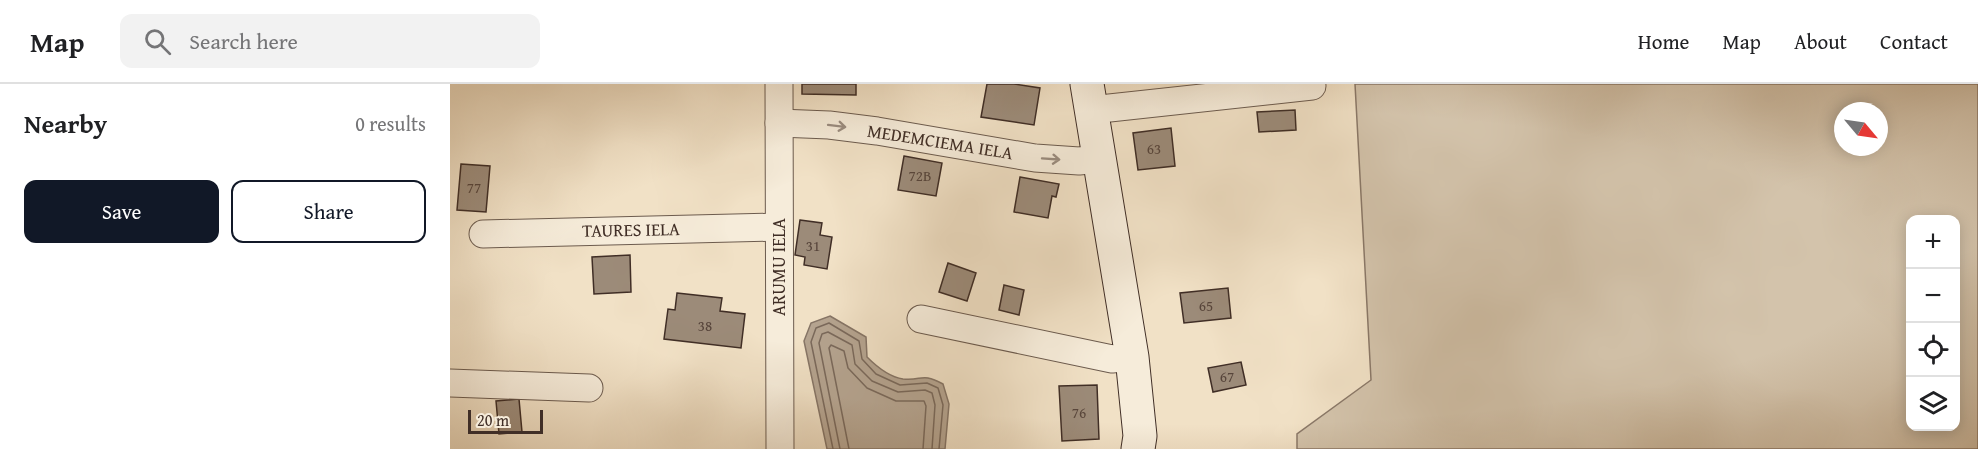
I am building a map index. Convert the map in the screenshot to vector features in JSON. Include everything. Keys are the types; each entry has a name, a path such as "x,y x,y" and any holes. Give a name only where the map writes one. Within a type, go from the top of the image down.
{"street":[{"name":"ARUMU IELA","path":"779,84 780,449"},
{"path":"1138,449 1140,436 1132,357 1089,97 1312,86"},
{"name":"MEDEMCIEMA IELA","path":"779,123 848,127 1035,158 1079,161 1100,159"},
{"name":"TAURES IELA","path":"483,234 779,227"},
{"path":"921,319 1112,359 1132,357"},
{"path":"450,383 589,388"}],"shaded area":[{"path":"1355,84 1978,84 1978,449 1297,449 1297,434 1371,380"}],"water":[{"path":"830,316 866,337 867,357 888,374 903,379 930,378 943,384 949,404 945,449 827,449 804,341 811,323"}],"building":[{"path":"802,84 856,84 856,95 802,94"},
{"path":"987,84 1014,84 1040,88 1034,125 981,117"},
{"path":"1295,110 1296,130 1259,132 1257,112"},
{"path":"1171,128 1175,166 1138,170 1133,133"},
{"path":"904,156 942,163 936,196 898,190"},
{"path":"461,164 490,166 486,212 457,210"},
{"path":"1020,177 1059,184 1056,197 1052,196 1048,218 1014,212"},
{"path":"800,220 822,223 820,235 832,237 827,269 804,265 805,257 795,255"},
{"path":"630,255 631,292 594,294 592,257"},
{"path":"948,263 976,273 967,301 939,292"},
{"path":"1004,285 1024,290 1019,315 999,310"},
{"path":"1228,288 1231,318 1184,323 1180,293"},
{"path":"677,293 722,298 720,311 745,314 741,348 664,339 668,309 675,310"},
{"path":"1241,362 1246,385 1213,392 1208,368"},
{"path":"1097,385 1099,439 1062,441 1059,386"},
{"path":"519,399 522,432 499,434 496,401"}]}
